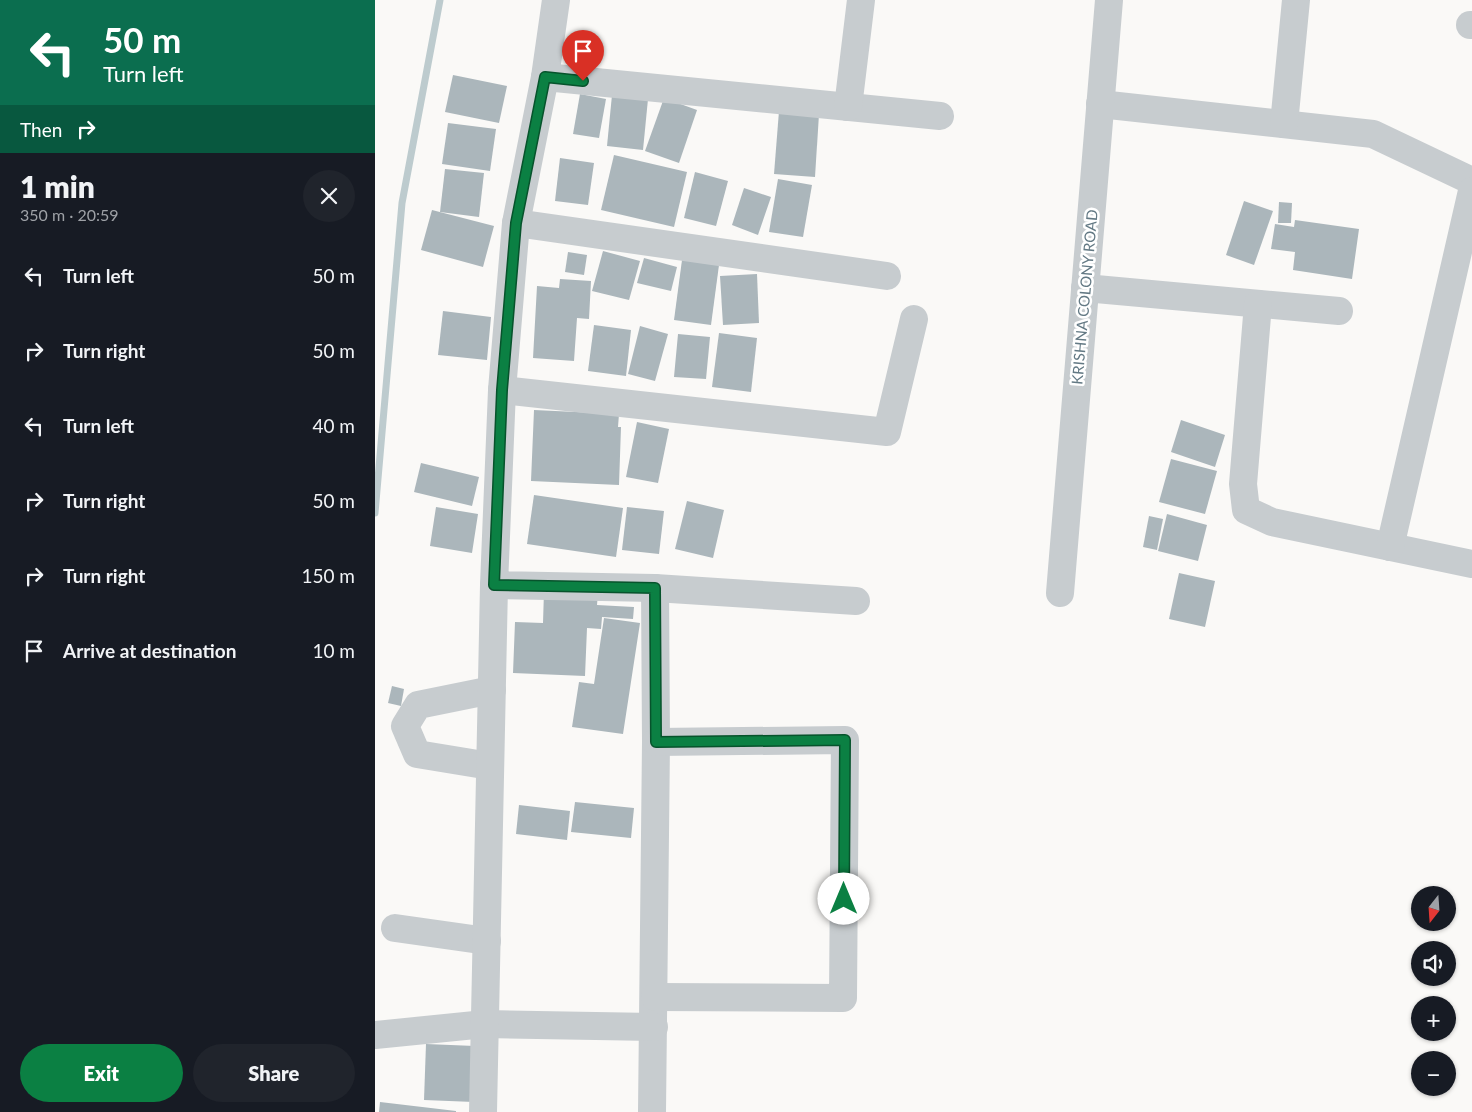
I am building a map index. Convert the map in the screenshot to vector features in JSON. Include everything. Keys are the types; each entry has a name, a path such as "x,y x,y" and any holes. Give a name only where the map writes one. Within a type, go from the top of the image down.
{"street":[{"path":"483,1112 494,585 502,390 516,223 545,77 556,0"},
{"path":"848,107 861,0"},
{"name":"KRISHNA COLONY ROAD","path":"1060,593 1109,0"},
{"path":"1284,124 1296,0"},
{"path":"545,77 940,116"},
{"path":"1100,104 1373,134 1472,181"},
{"path":"1390,547 1472,191"},
{"path":"516,223 887,276"},
{"path":"1085,288 1339,312"},
{"path":"1258,304 1243,484 1246,510 1272,522 1472,564"},
{"path":"502,390 887,432 914,319"},
{"path":"494,585 655,588 856,601"},
{"path":"652,1112 655,997 655,588"},
{"path":"490,766 417,754 405,726 417,705 492,690"},
{"path":"655,997 843,998 845,740 656,742"},
{"path":"395,928 487,941"},
{"path":"375,1035 485,1024 653,1027"}],"building":[{"path":"453,75 507,86 499,123 445,112"},
{"path":"580,94 606,99 599,138 573,134"},
{"path":"612,95 648,99 643,150 607,146"},
{"path":"664,98 697,110 679,163 645,151"},
{"path":"779,111 819,114 815,177 774,174"},
{"path":"448,123 496,129 490,171 442,164"},
{"path":"614,155 687,172 674,227 601,210"},
{"path":"560,158 594,163 588,205 555,201"},
{"path":"445,169 484,173 479,217 440,212"},
{"path":"695,172 728,181 716,226 684,218"},
{"path":"778,179 812,185 803,237 769,232"},
{"path":"744,188 771,197 758,235 732,225"},
{"path":"1244,201 1273,211 1254,265 1226,255"},
{"path":"1279,202 1292,203 1291,223 1278,223"},
{"path":"432,210 494,226 483,267 421,250"},
{"path":"1295,220 1359,229 1352,279 1293,270 1295,252 1271,249 1275,224 1294,227"},
{"path":"603,251 640,261 629,300 592,291"},
{"path":"568,252 587,255 584,275 565,272"},
{"path":"644,258 677,267 671,291 637,283"},
{"path":"682,260 719,265 711,325 674,320"},
{"path":"757,274 759,323 723,325 720,276"},
{"path":"560,279 591,281 589,319 577,318 574,361 533,358 537,286 559,288"},
{"path":"443,311 491,317 487,360 438,355"},
{"path":"594,325 631,330 626,376 588,371"},
{"path":"640,326 668,334 655,381 628,374"},
{"path":"719,333 757,338 751,392 712,387"},
{"path":"678,334 710,337 706,379 674,377"},
{"path":"534,410 619,414 618,427 621,427 619,485 531,481"},
{"path":"1181,420 1225,435 1215,467 1171,452"},
{"path":"637,422 669,429 658,483 626,477"},
{"path":"1171,459 1217,471 1205,514 1159,502"},
{"path":"421,463 479,477 472,506 414,492"},
{"path":"534,495 623,508 616,557 527,544"},
{"path":"687,501 724,510 713,558 675,549"},
{"path":"436,507 478,514 472,553 430,546"},
{"path":"627,507 664,511 659,554 622,550"},
{"path":"1167,514 1207,525 1198,561 1158,551"},
{"path":"1149,516 1163,519 1157,550 1143,547"},
{"path":"1179,573 1215,581 1205,627 1169,619"},
{"path":"544,591 598,593 597,605 634,607 633,619 602,617 601,629 587,628 585,676 513,673 515,622 543,623"},
{"path":"604,618 640,623 623,734 572,727 579,682 594,684"},
{"path":"392,686 404,689 401,706 388,703"},
{"path":"575,802 634,808 631,838 571,832"},
{"path":"519,805 570,811 567,840 516,834"},
{"path":"426,1044 475,1046 474,1102 424,1100"},
{"path":"380,1102 456,1111 456,1112 379,1112"}],"waterway":[{"path":"375,513 402,203 440,0"}],"route":[{"path":"583,81 545,77 516,223 502,390 494,585 655,588 656,742 845,740 844,899"}]}
